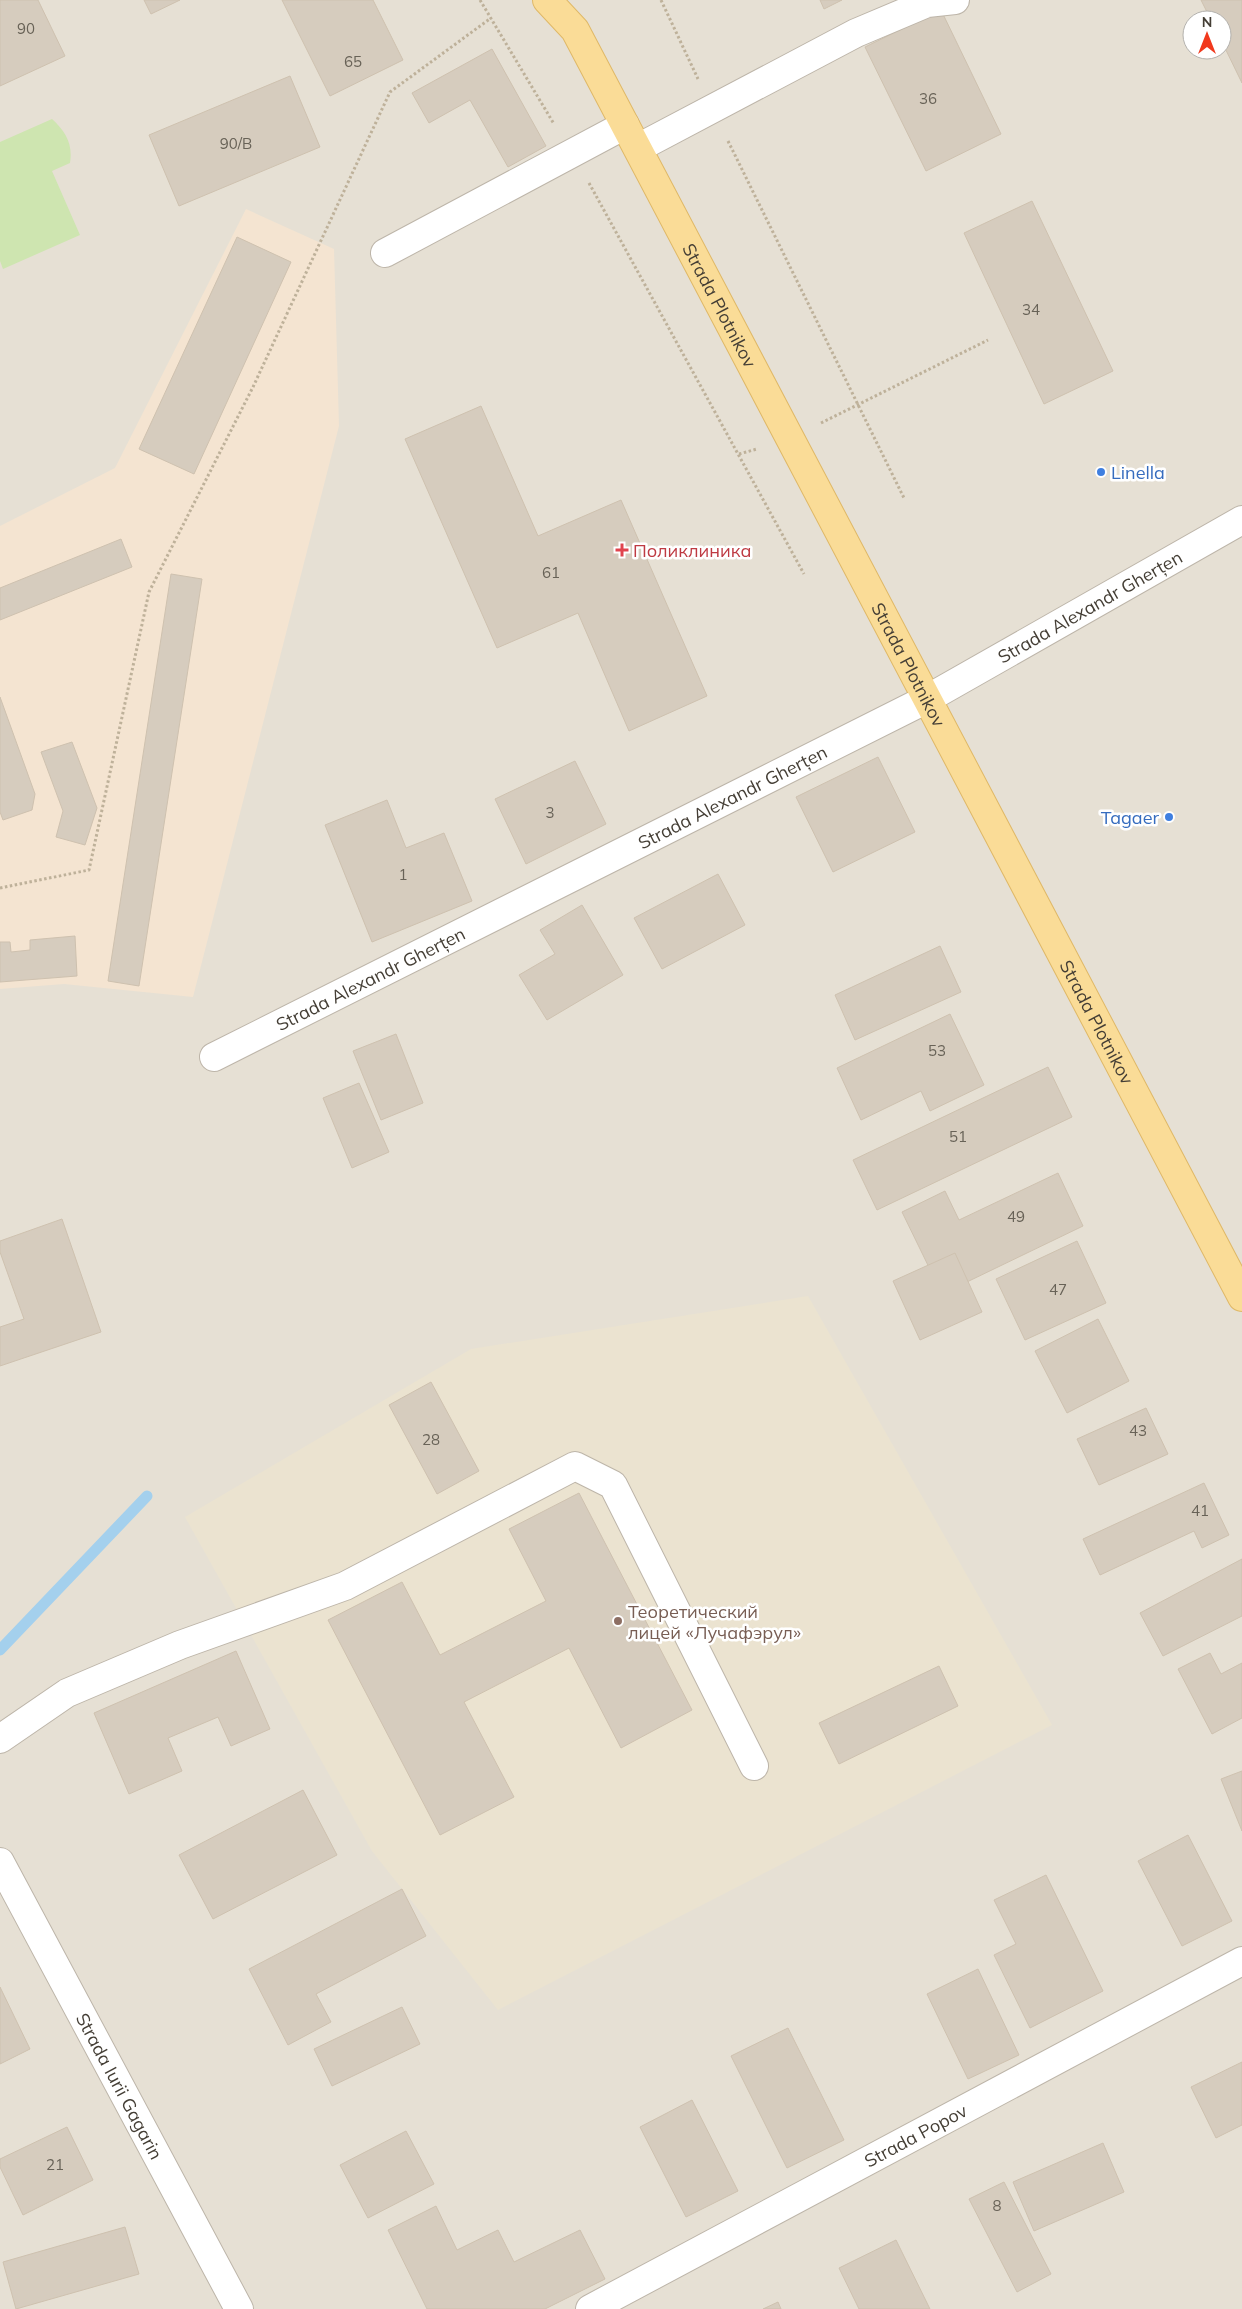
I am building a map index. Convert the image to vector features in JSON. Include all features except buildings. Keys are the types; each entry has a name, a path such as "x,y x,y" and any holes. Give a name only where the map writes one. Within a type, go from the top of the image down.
{"main road":[{"name":"Strada Plotnikov","path":"547,0 575,30 1242,1297"},
{"name":"Strada Plotnikov","path":"571,0 575,30"}],"street":[{"path":"638,148 856,34 927,3 955,0"},
{"path":"385,252 625,125"},
{"name":"Strada Alexandr Gherțen","path":"214,1057 927,699 1242,520"},
{"path":"0,1740 67,1693 180,1645 345,1586 575,1466 613,1485 754,1766"},
{"name":"Strada Iurii Gagarin","path":"0,1862 239,2309"},
{"name":"Strada Popov","path":"590,2309 1242,1961"}],"path":[{"path":"480,0 572,153 804,574"},
{"path":"661,0 856,405 904,498"},
{"path":"0,888 89,870 150,592 253,387 390,92 490,18"},
{"path":"739,454 790,438 988,340"}],"shaded area":[{"path":"0,0 1242,0 1242,2309 0,2309"},
{"path":"246,209 334,249 339,426 193,997 64,984 0,989 0,526 115,468"},
{"name":"Теоретический лицей «Лучафэрул»","path":"808,1296 1052,1725 498,2010 372,1851 185,1517 471,1349"}],"green space":[{"path":"52,119 67,139 71,156 70,163 52,171 80,235 3,269 0,261 0,142"}],"waterway":[{"path":"0,1650 147,1496"}],"place":[{"name":"Linella","path":"1101,472"},
{"name":"Поликлиника","path":"622,550"},
{"name":"Tagaer","path":"1169,817"},
{"name":"Теоретический лицей «Лучафэрул»","path":"618,1621"}]}
